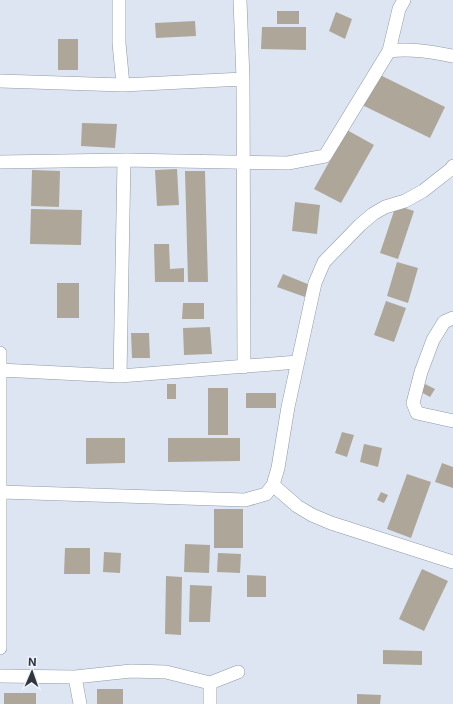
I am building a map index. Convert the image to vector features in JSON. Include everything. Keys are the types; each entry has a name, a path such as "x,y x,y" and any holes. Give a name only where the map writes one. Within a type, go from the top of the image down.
{"street":[{"path":"119,0 119,43 123,85"},
{"path":"240,0 243,79 244,367"},
{"path":"0,162 124,160 288,163 325,156 389,51 400,9 404,0"},
{"path":"389,51 401,49 453,56"},
{"path":"0,81 123,85 243,79"},
{"path":"120,376 124,160"},
{"path":"1,492 245,500 266,494 273,485 278,468 288,407 315,283 324,262 360,225 373,214 385,207 405,201 423,191 453,166"},
{"path":"453,318 444,322 433,340 421,372 413,403 417,413 453,421"},
{"path":"0,353 0,648"},
{"path":"0,370 120,376 298,362"},
{"path":"273,485 297,506 312,515 453,562"},
{"path":"0,676 75,677 131,671 166,672 210,683 238,672"},
{"path":"75,677 80,704"},
{"path":"210,683 210,704"}],"building":[{"path":"277,11 299,11 299,24 277,24"},
{"path":"336,12 352,19 345,39 329,31"},
{"path":"195,21 196,36 156,38 155,23"},
{"path":"262,27 306,27 306,50 261,49"},
{"path":"58,39 78,39 78,70 58,70"},
{"path":"376,73 445,107 430,138 360,104"},
{"path":"82,123 117,124 115,148 81,146"},
{"path":"347,130 374,145 341,203 314,189"},
{"path":"177,169 179,205 157,206 155,170"},
{"path":"32,170 60,171 59,207 31,206"},
{"path":"185,171 205,171 208,282 188,282"},
{"path":"295,202 320,205 317,234 292,231"},
{"path":"396,205 414,211 398,259 380,253"},
{"path":"31,209 82,210 81,245 30,244"},
{"path":"154,244 169,244 170,269 184,268 184,282 155,282"},
{"path":"397,262 418,268 408,303 387,296"},
{"path":"283,274 310,285 305,297 277,287"},
{"path":"57,283 79,283 79,318 57,318"},
{"path":"386,301 406,308 394,342 374,335"},
{"path":"183,303 204,303 204,319 182,319"},
{"path":"210,327 212,354 184,355 183,328"},
{"path":"131,333 149,333 150,358 132,358"},
{"path":"167,384 176,384 176,399 167,399"},
{"path":"425,384 435,389 430,397 421,392"},
{"path":"208,388 228,388 228,435 208,435"},
{"path":"246,393 276,393 276,408 246,408"},
{"path":"342,432 354,435 347,457 335,453"},
{"path":"86,438 125,438 125,463 86,464"},
{"path":"168,438 240,438 240,461 168,462"},
{"path":"364,444 382,448 378,467 360,462"},
{"path":"442,463 453,467 453,488 435,482"},
{"path":"407,474 431,482 411,538 387,529"},
{"path":"381,492 388,495 384,503 377,500"},
{"path":"214,509 243,509 243,548 214,548"},
{"path":"185,544 210,545 209,573 184,572"},
{"path":"65,548 90,548 90,574 64,574"},
{"path":"104,552 121,553 120,573 103,572"},
{"path":"218,553 241,554 240,573 217,572"},
{"path":"422,569 448,581 424,631 399,619"},
{"path":"247,575 266,576 266,597 247,597"},
{"path":"166,576 182,577 181,635 165,634"},
{"path":"190,585 212,586 210,622 189,622"},
{"path":"383,650 422,651 422,665 383,664"},
{"path":"97,689 123,689 123,704 97,704"},
{"path":"4,693 36,693 36,704 4,704"},
{"path":"357,694 381,695 380,704 357,704"}]}
